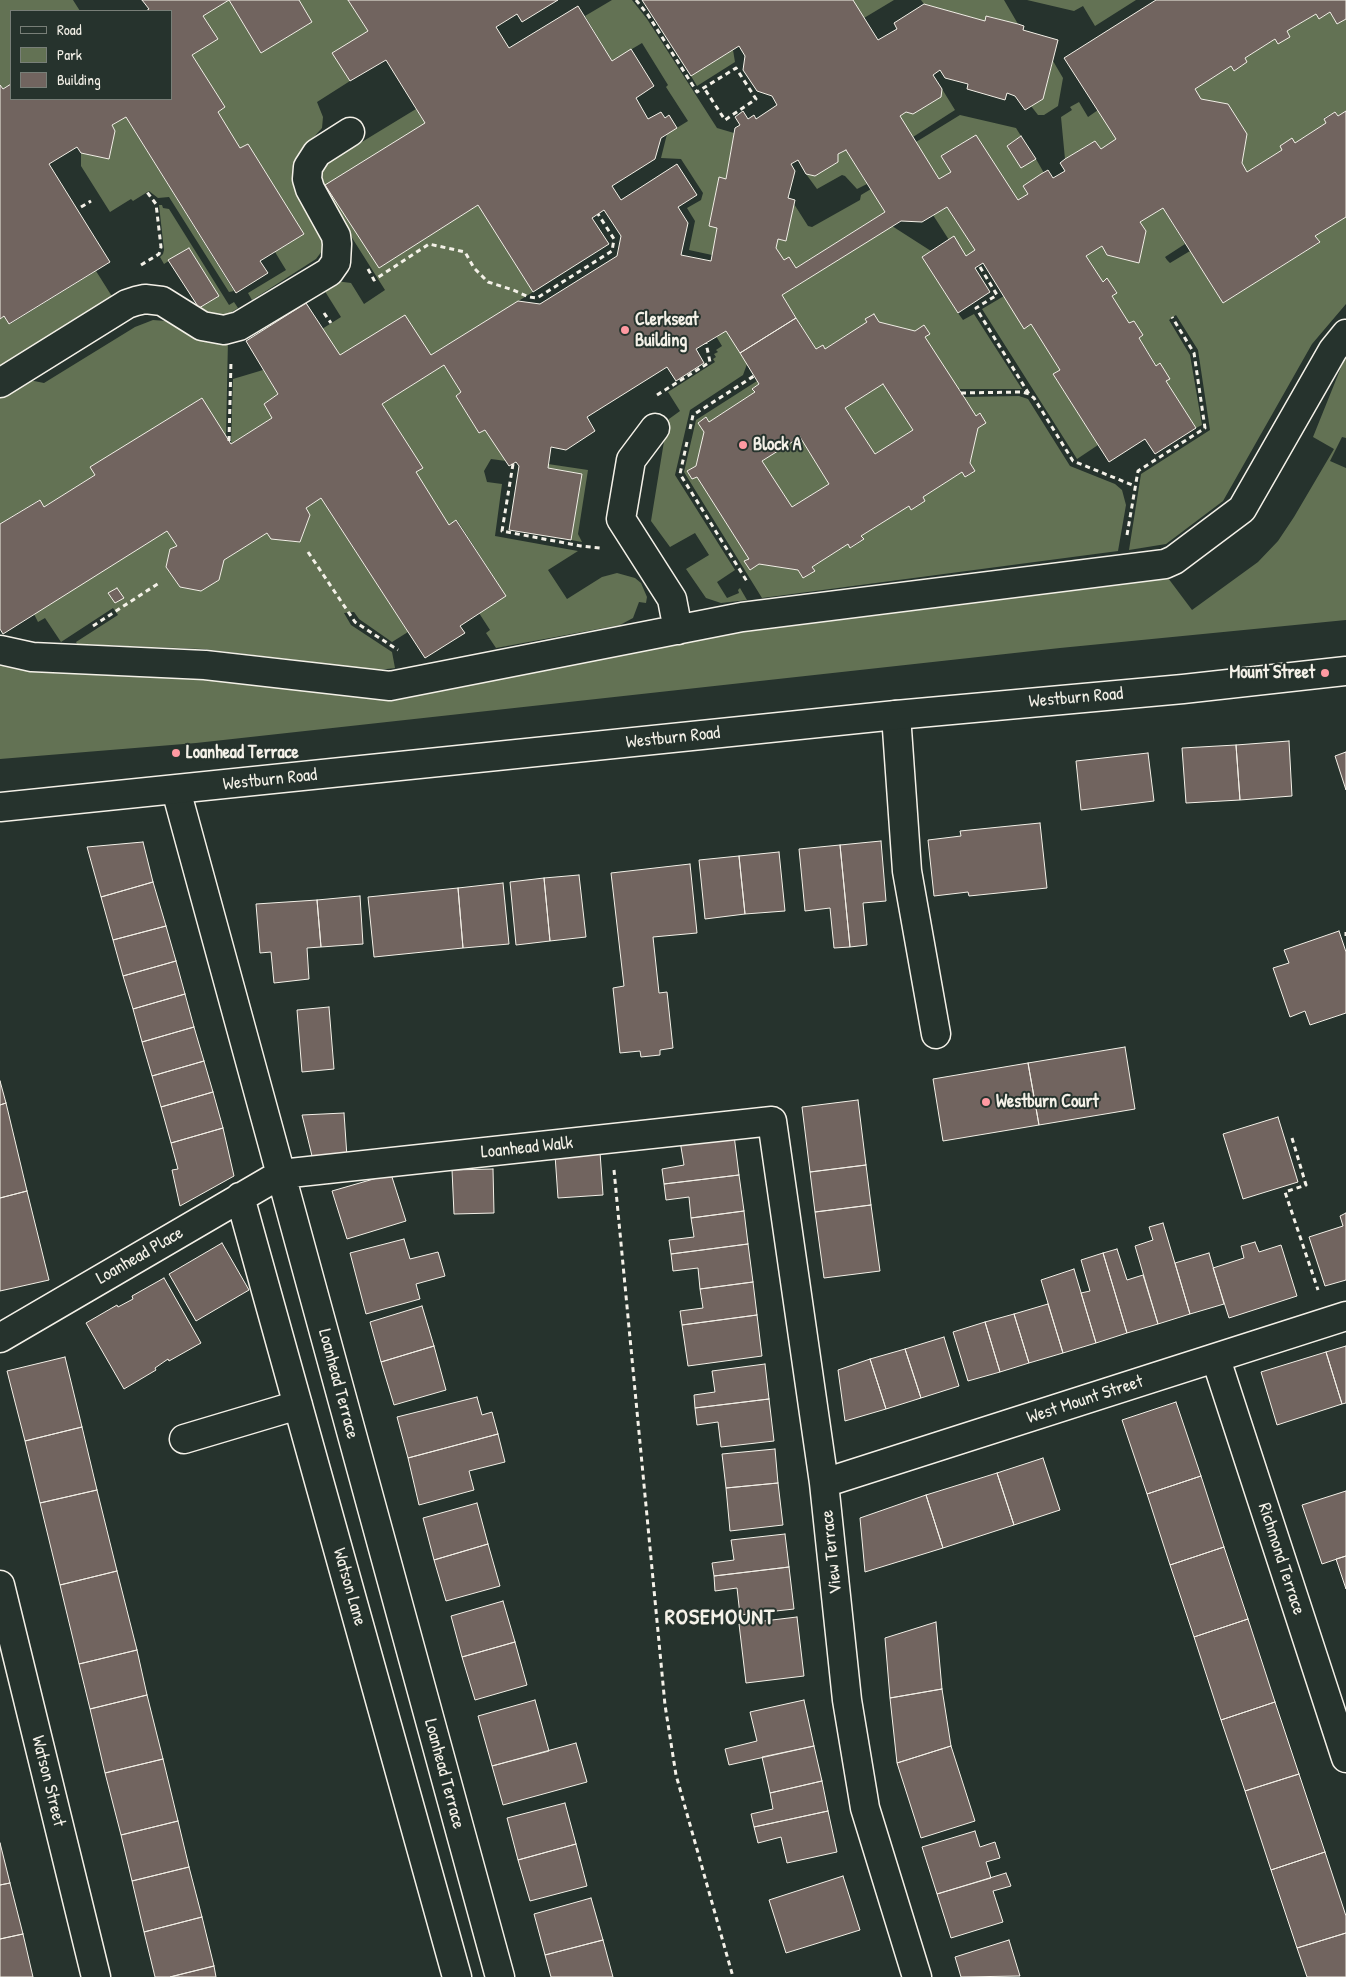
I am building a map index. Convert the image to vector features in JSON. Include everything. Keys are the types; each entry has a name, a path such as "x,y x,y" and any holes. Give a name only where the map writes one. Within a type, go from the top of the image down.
{"street":[{"path":"0,383 118,310 136,301 146,299 162,301 202,326 216,329 231,329 240,326 329,272 334,267 338,256 336,236 310,188 307,174 309,164 317,153 350,132"},
{"path":"0,650 32,656 205,665 390,686 742,618 1171,562 1242,509 1333,350 1346,334"},
{"path":"655,428 631,460 621,519 672,599 678,630"},
{"name":"Westburn Road","path":"0,807 896,715 1346,672"},
{"path":"896,715 908,871 936,1034"},
{"name":"Loanhead Terrace","path":"176,790 500,1977"},
{"name":"Loanhead Walk","path":"281,1174 772,1122"},
{"name":"View Terrace","path":"772,1122 824,1484 847,1700 865,1808 917,1977"},
{"name":"Loanhead Place","path":"0,1338 281,1174"},
{"name":"Watson Lane","path":"240,1197 457,1977"},
{"name":"West Mount Street","path":"824,1484 1337,1319"},
{"name":"Richmond Terrace","path":"1216,1359 1342,1730 1346,1758"},
{"path":"184,1439 298,1405"},
{"name":"Watson Street","path":"0,1585 96,1977"}],"path":[{"path":"636,0 648,15 697,92 736,68 756,99 725,120 704,88"},
{"path":"136,268 161,251 156,204 147,192"},
{"path":"82,206 91,201"},
{"path":"338,256 368,268 374,280 430,244 465,252 474,268 488,282 529,297 537,298 612,251 614,239 598,214"},
{"path":"980,267 997,294 976,308 1073,461 1135,486"},
{"path":"1125,544 1138,471 1205,428 1194,353 1172,318"},
{"path":"229,441 231,329"},
{"path":"655,428 640,406 710,362 706,343"},
{"path":"689,432 693,415 754,376"},
{"path":"961,393 1022,392 1029,394"},
{"path":"687,440 680,474 749,585"},
{"path":"513,464 502,531 581,546 607,548 635,541"},
{"path":"308,552 355,622 405,654"},
{"path":"86,631 159,583"},
{"path":"1292,1138 1306,1185 1286,1192 1337,1319"},
{"path":"611,1139 666,1714 676,1775 733,1977"}],"green space":[{"path":"0,0 73,0 79,10 10,10 10,85 3,89 0,85"},
{"path":"229,0 261,53 312,22 299,0 348,0 368,31 333,53 350,81 317,102 323,117 322,128 302,150 295,163 323,239 322,251 316,259 252,300 248,293 286,270 275,252 304,234 248,144 240,148 218,112 225,107 192,55 218,39 203,16"},
{"path":"612,0 632,0 647,19 717,128 734,133 726,179 719,177 709,225 717,228 712,255 689,250 695,221 687,208 701,200 703,193 681,159 661,158 667,134 688,121 666,87 668,85 642,43 612,61 585,16"},
{"path":"853,0 894,0 864,18"},
{"path":"921,0 1004,0 1018,24 987,16 985,21 924,4"},
{"path":"1027,0 1136,0 1095,26 1083,6 1074,11"},
{"path":"1330,12 1337,24 1346,19 1346,111 1338,116 1335,112 1324,118 1326,123 1295,143 1292,139 1282,150 1247,172 1242,163 1247,134 1228,104 1201,99 1195,89 1231,66 1234,71 1247,62 1245,58 1275,39 1290,37 1287,31 1316,14 1319,19"},
{"path":"733,50 735,62 697,86 691,76"},
{"path":"1053,61 1063,78 1058,106 1044,115 1038,115 1031,106 1043,99"},
{"path":"942,89 955,110 913,137 900,116 906,112 913,114 941,97"},
{"path":"1079,102 1088,117 1098,110 1116,139 1101,149 1095,141 1065,159 1061,117 1072,110 1070,107"},
{"path":"416,109 425,123 326,185 379,268 478,205 533,292 431,355 340,355 322,329 341,317 321,285 336,281 351,283 364,304 385,290 318,184 318,174 324,165"},
{"path":"960,115 1016,128 1021,136 1007,146 1021,168 1036,159 1044,173 1023,186 1028,194 1018,200 976,135 941,156 951,172 939,179 916,142"},
{"path":"126,117 234,291 229,292 169,197 158,198 149,191 110,212 81,166 81,153 109,159 115,131 112,125"},
{"path":"846,150 867,184 857,189 842,175 817,189 806,174 815,176 838,162 838,154"},
{"path":"871,189 885,212 796,268 789,258 784,260 776,248 778,239 786,241 794,204 808,226 812,227 860,200 861,195"},
{"path":"159,205 169,209 229,305 234,302 238,308 225,316 217,317 194,311 219,296 189,248 164,264 160,257 164,250"},
{"path":"947,207 975,250 966,256 954,237 949,240 933,215"},
{"path":"1163,208 1185,244 1165,257 1170,263 1190,251 1223,303 1319,243 1315,236 1346,217 1346,304 1312,344 1223,501 1166,544 1129,550 1141,474 1210,430 1198,350 1176,315 1169,320 1190,355 1202,425 1196,428 1139,338 1143,335 1134,321 1129,323 1112,296 1117,292 1107,279 1103,282 1086,256 1102,246 1107,255 1139,263 1146,231 1140,222"},
{"path":"892,226 931,251 922,257 958,313 963,320 974,314 1022,389 958,389 925,337 924,325 915,331 879,322 874,314 865,319 867,322 825,349 816,349 782,295"},
{"path":"96,271 113,298 0,367 0,319 4,316 10,324"},
{"path":"1004,296 1025,328 1031,324 1060,370 1053,374 1098,445 1077,459 982,309"},
{"path":"153,320 166,321 228,339 226,437 202,398 91,467 95,475 44,507 39,500 0,524 0,398 29,380 44,383 135,327"},
{"path":"726,331 747,364 743,375 690,410 675,475 735,570 717,582 727,598 739,593 738,590 740,588 747,600 721,603 706,598 686,569 709,555 695,533 670,547 651,521 667,423 669,419 680,411 668,392 715,362 713,359 716,357 714,354 722,346 716,336"},
{"path":"1346,355 1346,438 1342,437 1330,461 1346,468 1346,620 1060,648 196,743 0,759 0,660 208,675 378,696 744,629 1165,574 1192,610 1258,562 1278,541 1294,517 1334,449 1313,437"},
{"path":"444,365 461,392 456,396 479,433 485,430 506,461 491,459 484,471 487,482 502,484 495,536 578,551 548,570 567,599 602,577 617,573 635,578 641,583 647,597 646,603 639,602 633,618 620,625 496,648 486,633 490,630 479,613 506,596 457,520 449,525 416,472 423,468 382,404"},
{"path":"263,370 278,394 264,404 272,418 231,444 233,379"},
{"path":"757,381 759,384 752,389 755,392 709,422 706,417 698,423 704,432 696,466 687,471 692,479 697,477 749,559 744,561 750,570 759,564 798,570 803,578 814,571 812,567 848,544 851,548 863,540 861,536 909,506 911,510 925,501 923,497 962,472 965,477 975,471 970,463 978,428 986,423 980,413 976,416 964,397 1019,396 1028,399 1070,466 1115,484 1122,490 1126,505 1118,551 762,598 684,472 696,420"},
{"path":"883,384 913,430 875,454 845,408"},
{"path":"800,437 829,484 792,507 762,461"},
{"path":"548,464 588,470 578,534 582,542 571,540 582,474 548,468"},
{"path":"321,498 408,632 392,642 359,619 354,612 344,613 351,625 392,652 395,668 379,670 203,649 77,644 76,642 118,615 113,608 61,642 45,618 38,622 34,614 167,531 177,546 170,549 166,567 180,587 201,591 219,580 224,560 267,533 272,539 300,542 310,515 306,508"}],"building":[{"path":"142,0 229,0 203,16 218,39 192,55 225,107 218,112 240,148 248,144 304,234 260,261 268,273 236,293 126,117 112,125 115,131 109,159 81,153 77,147 49,164 110,262 9,324 4,316 0,319 0,85 3,89 10,85 10,100 172,100 172,10 148,10 149,9"},
{"path":"229,0 299,0 312,22 261,53"},
{"name":"Clerkseat Building","path":"348,0 558,0 522,22 517,14 496,27 509,48 578,6 612,61 631,49 654,86 636,98 648,119 661,112 665,118 669,115 677,128 661,138 655,159 612,186 621,200 677,164 697,195 678,207 688,223 681,255 711,261 717,228 709,226 719,177 726,179 735,128 740,125 735,117 743,111 748,119 754,115 756,119 777,105 772,96 757,91 743,70 745,56 739,46 691,76 642,0 853,0 878,40 897,29 894,23 924,4 985,21 986,16 1018,24 1024,26 1023,30 1058,40 1043,99 1025,110 1015,96 1007,93 1005,100 967,89 968,84 945,78 940,70 933,75 942,89 941,97 913,114 906,112 900,116 939,179 951,172 941,156 976,135 1018,200 1028,194 1023,186 1041,174 1048,170 1053,178 1065,171 1060,163 1065,159 1095,141 1101,149 1116,139 1064,58 1156,0 1346,0 1346,19 1337,24 1330,12 1319,19 1316,14 1287,31 1290,37 1278,44 1275,39 1245,58 1247,62 1234,71 1231,66 1195,89 1201,99 1228,104 1247,134 1242,163 1247,172 1282,150 1280,146 1292,138 1295,143 1326,123 1324,119 1335,112 1338,116 1346,111 1346,217 1315,236 1320,242 1223,303 1163,208 1140,222 1146,231 1139,263 1107,255 1102,246 1086,256 1103,282 1107,278 1117,293 1112,296 1129,323 1134,321 1143,335 1139,338 1156,366 1160,363 1170,379 1166,381 1196,428 1155,454 1145,439 1109,462 1053,374 1060,370 1031,324 1024,329 983,263 975,268 990,292 958,313 922,257 954,236 966,256 975,250 947,207 922,222 901,221 782,295 796,318 740,353 726,331 696,349 704,363 676,381 667,367 587,417 595,431 566,450 551,447 548,468 582,474 571,540 509,530 519,466 516,462 509,466 485,430 479,433 456,396 461,392 444,365 382,404 423,468 416,472 449,525 456,520 506,596 460,626 465,633 425,658 321,498 306,508 310,515 300,542 271,539 267,533 224,560 219,580 201,591 180,587 166,567 170,549 177,546 167,531 3,634 0,629 0,524 40,500 44,507 95,475 90,467 202,398 231,444 272,418 264,404 278,394 246,341 306,303 340,355 405,315 431,355 518,301 540,304 617,256 621,236 604,210 592,218 609,244 533,292 478,205 379,268 325,185 425,123 386,60 350,81 332,53 368,31","holes":["846,150 885,212 796,268 789,257 784,260 776,248 778,239 786,241 795,200 788,198 795,171 791,164 798,160 806,174 815,176 838,162 838,154"]},
{"path":"1021,136 1036,159 1021,168 1007,146"},
{"path":"189,248 219,296 199,308 168,260"},
{"name":"Block A","path":"874,314 879,322 915,331 924,325 930,334 925,337 976,416 980,413 986,423 978,428 970,463 975,471 965,477 962,472 923,497 925,501 911,510 909,506 861,536 864,539 850,548 848,544 812,567 815,571 803,578 798,570 759,564 750,570 744,561 749,559 697,477 692,479 687,471 696,466 704,432 698,423 706,417 709,422 755,392 752,389 759,384 740,353 796,318 816,349 823,345 825,349 867,322 865,319","holes":["883,384 913,430 875,454 845,408","800,437 829,484 792,507 762,461"]},
{"path":"117,588 124,598 115,603 108,593"},
{"path":"1289,741 1292,796 1240,800 1236,745"},
{"path":"1236,745 1240,800 1186,803 1182,748"},
{"path":"1346,752 1346,790 1335,756"},
{"path":"1148,753 1154,801 1081,810 1076,761"},
{"path":"1040,823 1047,888 969,896 968,892 934,896 928,840 961,836 960,831"},
{"path":"881,841 886,901 863,903 867,945 850,947 840,845"},
{"path":"143,842 153,882 101,897 87,847"},
{"path":"840,845 850,947 834,948 830,908 805,911 799,849"},
{"path":"779,852 785,911 745,914 739,856"},
{"path":"739,856 745,914 705,919 699,860"},
{"path":"690,864 697,933 653,937 659,993 667,992 673,1048 660,1050 660,1055 641,1057 640,1051 620,1053 613,988 624,986 611,873"},
{"path":"579,875 586,937 550,941 544,878"},
{"path":"544,878 550,941 516,945 510,882"},
{"path":"153,882 166,926 113,940 101,897"},
{"path":"503,883 509,944 463,948 458,888"},
{"path":"458,888 463,948 374,957 368,897"},
{"path":"360,896 363,944 321,947 317,900"},
{"path":"317,900 321,947 307,948 309,979 274,983 271,952 260,953 256,904"},
{"path":"166,926 176,961 123,976 113,940"},
{"path":"1339,931 1346,952 1346,1013 1310,1025 1305,1011 1290,1017 1273,968 1289,963 1284,950"},
{"path":"176,961 185,994 133,1009 123,976"},
{"path":"185,994 194,1027 142,1042 133,1009"},
{"path":"329,1007 334,1069 302,1072 297,1010"},
{"path":"194,1027 204,1061 152,1076 142,1042"},
{"path":"1125,1047 1135,1109 1039,1125 1028,1063"},
{"path":"204,1061 213,1092 161,1107 152,1076"},
{"name":"Westburn Court","path":"1028,1063 1039,1125 943,1141 933,1079"},
{"path":"0,1081 6,1103 0,1105"},
{"path":"213,1092 223,1128 171,1143 161,1107"},
{"path":"858,1100 866,1165 810,1172 802,1107"},
{"path":"6,1103 27,1191 0,1198 0,1105"},
{"path":"344,1113 347,1157 313,1160 302,1115"},
{"path":"1278,1117 1298,1182 1243,1199 1223,1134"},
{"path":"223,1128 234,1176 180,1206 172,1170 178,1169 171,1143"},
{"path":"734,1135 739,1175 664,1184 662,1169 684,1165 680,1141"},
{"path":"600,1152 603,1195 558,1198 555,1155"},
{"path":"866,1165 871,1205 815,1212 810,1172"},
{"path":"493,1169 494,1213 454,1214 452,1170"},
{"path":"391,1174 406,1221 347,1239 332,1191"},
{"path":"739,1175 744,1211 691,1218 689,1197 666,1200 664,1184"},
{"path":"27,1191 49,1280 0,1291 0,1198"},
{"path":"871,1205 880,1271 824,1278 815,1212"},
{"path":"744,1211 748,1244 671,1254 669,1240 694,1237 691,1218"},
{"path":"1346,1213 1346,1280 1325,1286 1309,1237 1343,1226 1340,1216"},
{"path":"1163,1223 1190,1314 1158,1324 1135,1246 1153,1240 1149,1227"},
{"path":"404,1239 410,1259 438,1252 445,1276 416,1284 420,1299 366,1314 350,1253"},
{"path":"1255,1242 1259,1252 1281,1245 1297,1296 1229,1318 1213,1268 1244,1258 1241,1246"},
{"path":"222,1243 249,1290 196,1321 169,1274"},
{"path":"748,1244 753,1282 700,1289 698,1268 673,1271 671,1254"},
{"path":"1117,1249 1127,1280 1143,1275 1158,1324 1127,1333 1103,1253"},
{"path":"1103,1253 1127,1333 1096,1343 1081,1293 1090,1291 1081,1260"},
{"path":"1209,1253 1224,1304 1190,1314 1175,1263"},
{"path":"1074,1269 1096,1343 1063,1353 1041,1280"},
{"path":"164,1278 201,1343 169,1361 168,1359 155,1368 156,1370 124,1389 86,1323 117,1305 118,1307 133,1299 132,1296"},
{"path":"753,1282 757,1315 682,1325 680,1311 703,1308 700,1289"},
{"path":"1048,1304 1063,1353 1029,1363 1014,1314"},
{"path":"422,1306 434,1346 381,1362 370,1322"},
{"path":"1014,1314 1029,1363 1000,1372 985,1322"},
{"path":"757,1315 762,1356 688,1366 682,1325"},
{"path":"985,1322 1000,1372 968,1381 953,1332"},
{"path":"944,1337 959,1386 921,1398 905,1349"},
{"path":"434,1346 446,1390 394,1405 381,1362"},
{"path":"1346,1346 1346,1403 1342,1404 1326,1352"},
{"path":"905,1349 921,1398 886,1409 870,1359"},
{"path":"1326,1352 1342,1404 1277,1425 1261,1372"},
{"path":"65,1357 82,1427 25,1441 7,1371"},
{"path":"870,1359 886,1409 845,1421 838,1370"},
{"path":"765,1364 769,1399 695,1408 694,1395 715,1392 712,1371"},
{"path":"477,1397 482,1415 492,1412 498,1434 408,1458 397,1417"},
{"path":"769,1399 774,1441 721,1447 718,1422 697,1425 695,1408"},
{"path":"1176,1402 1201,1476 1147,1494 1122,1420"},
{"path":"82,1427 97,1490 40,1503 25,1441"},
{"path":"498,1434 505,1462 469,1471 474,1490 419,1505 408,1458"},
{"path":"775,1449 778,1483 726,1488 722,1454"},
{"path":"1043,1458 1060,1510 1014,1525 997,1473"},
{"path":"997,1473 1014,1525 943,1548 926,1495"},
{"path":"1201,1476 1224,1547 1170,1565 1147,1494"},
{"path":"778,1483 783,1525 730,1531 726,1488"},
{"path":"97,1490 117,1571 60,1585 40,1503"},
{"path":"1346,1491 1346,1556 1322,1564 1302,1505"},
{"path":"926,1495 943,1548 865,1572 860,1518"},
{"path":"477,1503 488,1544 434,1560 423,1518"},
{"path":"785,1534 789,1567 714,1576 712,1563 734,1560 731,1540"},
{"path":"488,1544 500,1586 446,1601 434,1560"},
{"path":"1224,1547 1248,1619 1194,1637 1170,1565"},
{"path":"1346,1556 1346,1589 1336,1559"},
{"path":"789,1567 794,1609 740,1615 737,1588 715,1591 714,1576"},
{"path":"117,1571 137,1650 79,1664 60,1585"},
{"path":"503,1601 515,1642 462,1657 451,1616"},
{"path":"797,1617 804,1676 746,1683 739,1624"},
{"path":"1248,1619 1275,1702 1221,1720 1194,1637"},
{"path":"936,1622 942,1689 890,1698 885,1638"},
{"path":"515,1642 527,1685 475,1700 462,1657"},
{"path":"137,1650 147,1695 90,1709 79,1664"},
{"path":"942,1689 951,1746 897,1763 890,1698"},
{"path":"147,1695 163,1759 105,1773 90,1709"},
{"path":"535,1700 549,1751 492,1766 478,1716"},
{"path":"804,1700 814,1746 729,1765 725,1749 757,1741 750,1712"},
{"path":"1275,1702 1299,1774 1245,1791 1221,1720"},
{"path":"576,1743 587,1782 503,1805 492,1766"},
{"path":"814,1746 822,1781 770,1793 762,1757"},
{"path":"951,1746 975,1821 921,1838 897,1763"},
{"path":"163,1759 178,1821 121,1835 105,1773"},
{"path":"1299,1774 1325,1852 1271,1870 1245,1791"},
{"path":"822,1781 828,1811 754,1827 751,1814 773,1809 770,1793"},
{"path":"565,1803 576,1844 518,1860 507,1818"},
{"path":"828,1811 837,1852 787,1863 781,1837 758,1843 754,1827"},
{"path":"178,1821 189,1867 132,1881 121,1835"},
{"path":"975,1831 980,1847 995,1842 1000,1858 986,1862 991,1878 937,1894 922,1847"},
{"path":"0,1843 10,1883 0,1885"},
{"path":"576,1844 587,1886 530,1901 518,1860"},
{"path":"1325,1852 1346,1916 1346,1933 1297,1948 1271,1870"},
{"path":"189,1867 202,1917 144,1932 132,1881"},
{"path":"1006,1873 1011,1886 993,1891 1003,1922 951,1938 937,1894"},
{"path":"843,1876 860,1930 786,1953 769,1900"},
{"path":"10,1883 23,1934 0,1939 0,1885"},
{"path":"591,1898 603,1940 545,1955 534,1914"},
{"path":"202,1917 214,1966 170,1977 155,1977 144,1932"},
{"path":"1346,1933 1346,1977 1307,1977 1297,1948"},
{"path":"23,1934 33,1977 0,1977 0,1939"},
{"path":"603,1940 613,1977 551,1977 545,1955"},
{"path":"1009,1940 1020,1976 961,1977 955,1957"},
{"path":"214,1966 216,1977 170,1977"}],"place":[{"name":"Clerkseat Building","path":"625,330"},
{"name":"Block A","path":"743,445"},
{"name":"Mount Street","path":"1325,673"},
{"name":"Loanhead Terrace","path":"176,753"},
{"name":"Westburn Court","path":"986,1102"}],"district":[{"name":"ROSEMOUNT","path":"720,1618"}]}
